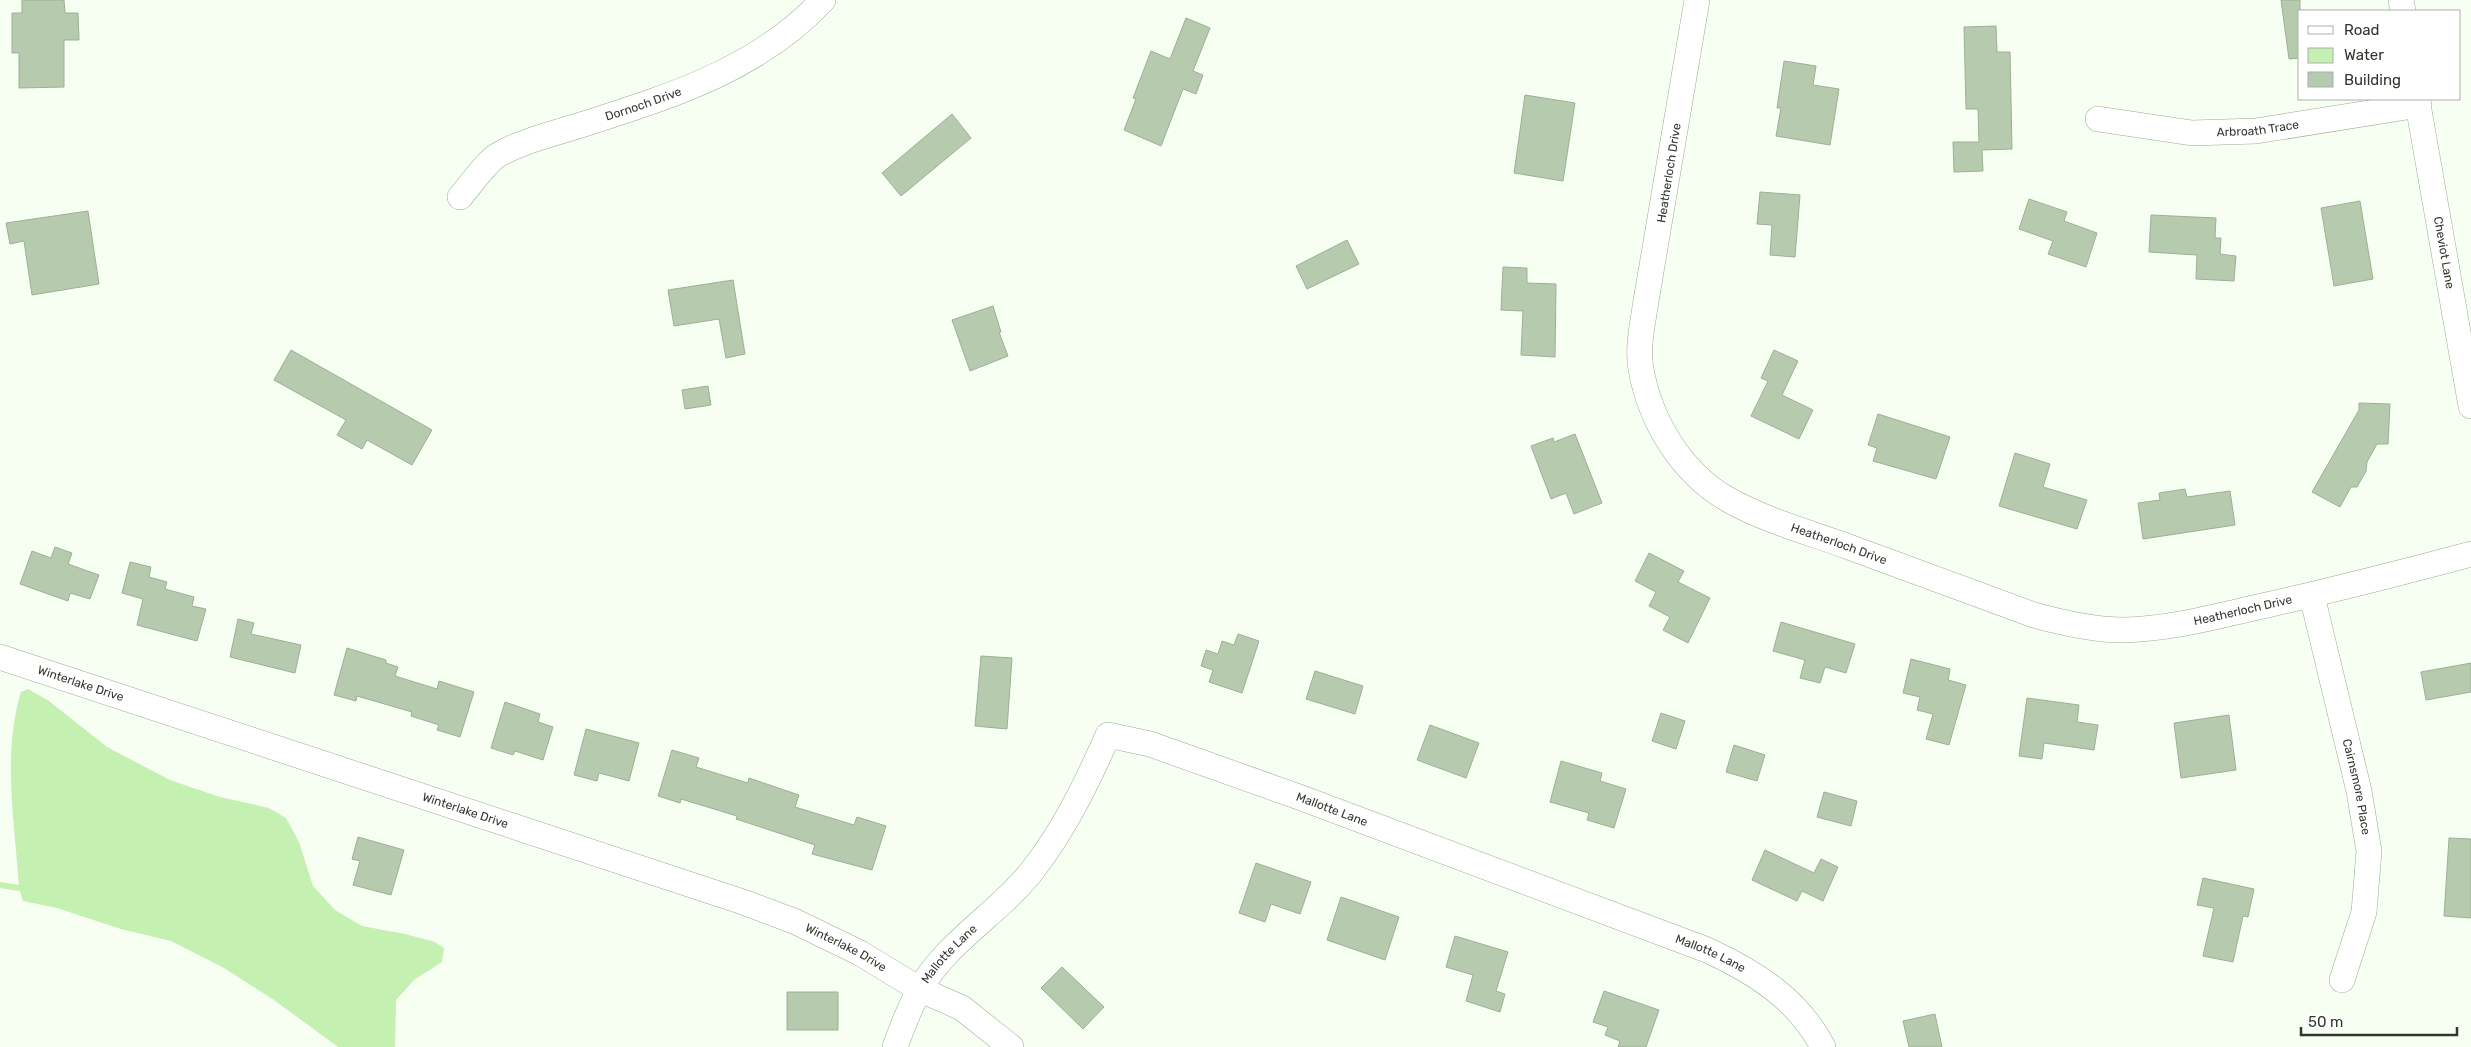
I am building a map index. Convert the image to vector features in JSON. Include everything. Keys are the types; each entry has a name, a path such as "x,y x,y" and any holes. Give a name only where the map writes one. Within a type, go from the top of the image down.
{"street":[{"name":"Dornoch Drive","path":"460,197 497,156 527,143 645,105 720,75 756,56 783,37 823,0"},
{"name":"Heatherloch Drive","path":"1697,0 1646,301 1641,337 1641,367 1649,400 1662,431 1681,458 1704,482 1729,500 1790,526 2034,615 2066,623 2121,630 2151,629 2312,596 2471,554"},
{"name":"Arbroath Trace","path":"2098,119 2192,133 2256,131 2418,102"},
{"name":"Cheviot Lane","path":"2418,102 2471,406"},
{"name":"Cairnsmore Place","path":"2312,596 2359,791 2369,851 2364,912 2342,980"},
{"name":"Winterlake Drive","path":"0,657 743,902 796,922 860,953 919,989 962,1008 1011,1047"},
{"name":"Mallotte Lane","path":"919,989 960,942 1031,873 1048,849 1087,784 1108,735 1150,744 1299,796 1707,950 1739,965 1782,995 1815,1032 1823,1047"},
{"path":"895,1047 919,989"}],"water":[{"path":"28,689 49,701 107,747 170,780 220,797 269,808 286,818 299,842 313,886 335,910 362,926 435,942 444,948 442,962 414,980 396,1000 395,1047 338,1047 274,1000 224,968 171,941 121,929 57,908 23,901 19,888 11,789 11,764 15,716 21,692"}],"building":[{"path":"22,0 64,0 65,13 78,13 79,40 64,40 64,87 19,88 19,53 12,53 12,13 22,13"},
{"path":"2281,0 2300,0 2300,10 2298,10 2298,58 2289,59"},
{"path":"1186,18 1210,28 1193,71 1203,75 1196,94 1183,89 1161,146 1124,130 1136,99 1133,98 1151,51 1170,59"},
{"path":"1996,26 1997,52 2010,52 2012,149 1982,150 1983,171 1954,172 1953,142 1979,142 1978,109 1966,109 1964,27"},
{"path":"1784,61 1816,66 1813,85 1839,89 1830,145 1776,136 1781,108 1777,108"},
{"path":"1525,95 1575,103 1563,181 1514,173"},
{"path":"952,114 971,138 901,196 882,173"},
{"path":"1760,192 1800,195 1795,257 1770,255 1772,225 1757,224"},
{"path":"2029,199 2067,212 2064,221 2097,233 2086,267 2048,254 2053,241 2019,229"},
{"path":"2360,201 2373,279 2334,286 2321,208"},
{"path":"88,211 99,284 32,295 24,241 10,244 6,223"},
{"path":"2151,215 2216,218 2215,238 2221,238 2220,254 2236,256 2234,281 2196,279 2197,255 2149,252"},
{"path":"1347,240 1359,264 1307,289 1296,266"},
{"path":"1503,267 1527,268 1527,283 1556,284 1555,357 1521,355 1523,311 1501,310"},
{"path":"733,280 745,354 726,358 719,319 674,326 668,290"},
{"path":"993,306 1001,332 999,332 1008,356 970,371 952,320"},
{"path":"291,350 432,430 412,465 367,440 362,449 337,435 346,420 274,380"},
{"path":"1774,350 1798,361 1782,395 1813,410 1799,439 1751,416 1768,381 1761,378"},
{"path":"708,386 711,405 685,409 682,390"},
{"path":"2359,403 2390,404 2388,444 2377,444 2357,487 2351,487 2340,507 2312,492 2359,410"},
{"path":"1878,414 1950,437 1936,479 1873,461 1877,448 1868,445"},
{"path":"1575,434 1602,503 1574,514 1566,493 1551,499 1531,446 1553,438 1554,442"},
{"path":"2015,453 2050,464 2043,487 2087,500 2077,529 1999,506"},
{"path":"2185,489 2187,497 2230,491 2235,525 2143,539 2138,503 2160,500 2159,493"},
{"path":"55,547 72,553 68,564 99,575 90,599 70,593 68,601 20,584 32,551 51,558"},
{"path":"1649,553 1684,571 1678,582 1710,598 1688,643 1663,630 1670,617 1649,606 1656,592 1635,581"},
{"path":"130,562 151,567 149,577 167,582 165,589 194,597 192,606 206,609 197,641 137,625 143,599 122,593"},
{"path":"238,619 254,623 251,634 301,645 295,673 230,657"},
{"path":"1781,622 1855,644 1846,673 1825,667 1820,683 1800,678 1805,660 1773,651"},
{"path":"1238,634 1259,641 1242,693 1209,682 1213,670 1201,666 1206,650 1218,654 1222,641 1234,645"},
{"path":"347,648 386,660 386,663 398,667 395,676 437,689 439,681 474,692 460,737 437,730 439,725 411,716 412,712 357,696 356,701 334,695"},
{"path":"981,656 1012,658 1007,729 975,726"},
{"path":"1911,659 1950,669 1948,680 1966,685 1949,745 1926,739 1933,714 1917,710 1920,697 1903,693"},
{"path":"2471,663 2471,692 2426,700 2421,672"},
{"path":"1315,671 1363,686 1355,714 1306,699"},
{"path":"2027,698 2079,705 2077,722 2098,725 2094,750 2044,743 2042,759 2019,756"},
{"path":"505,702 540,714 538,722 553,727 543,760 515,751 513,755 491,748"},
{"path":"1661,713 1685,721 1676,749 1652,741"},
{"path":"2229,715 2236,770 2181,778 2174,723"},
{"path":"1430,725 1479,743 1466,778 1417,760"},
{"path":"586,729 639,743 629,781 599,773 597,781 574,775"},
{"path":"1734,745 1765,755 1757,781 1726,772"},
{"path":"672,750 699,758 696,767 748,783 749,778 799,795 795,807 854,825 857,817 886,826 872,870 812,854 815,845 736,819 737,816 681,799 680,803 658,796"},
{"path":"1561,761 1602,773 1600,781 1626,789 1614,828 1587,820 1589,813 1550,802"},
{"path":"1824,792 1857,801 1851,826 1817,817"},
{"path":"358,837 404,850 391,895 353,885 360,861 352,859"},
{"path":"2449,838 2471,839 2471,918 2444,916"},
{"path":"1765,850 1814,873 1821,859 1838,867 1823,901 1802,891 1797,901 1752,880"},
{"path":"1256,863 1311,882 1300,914 1271,904 1265,922 1239,913"},
{"path":"2203,878 2254,889 2248,917 2243,916 2233,962 2203,956 2214,908 2197,905"},
{"path":"1341,897 1399,917 1385,960 1327,940"},
{"path":"1455,936 1508,952 1496,991 1505,994 1500,1012 1466,1001 1473,975 1446,967"},
{"path":"1062,967 1104,1007 1083,1029 1041,988"},
{"path":"1604,991 1659,1010 1646,1047 1618,1047 1620,1041 1605,1035 1608,1027 1593,1022"},
{"path":"787,992 838,992 838,1030 787,1030"},
{"path":"1935,1014 1942,1047 1909,1047 1903,1021"}],"waterway":[{"path":"0,885 19,888 26,884"}]}
